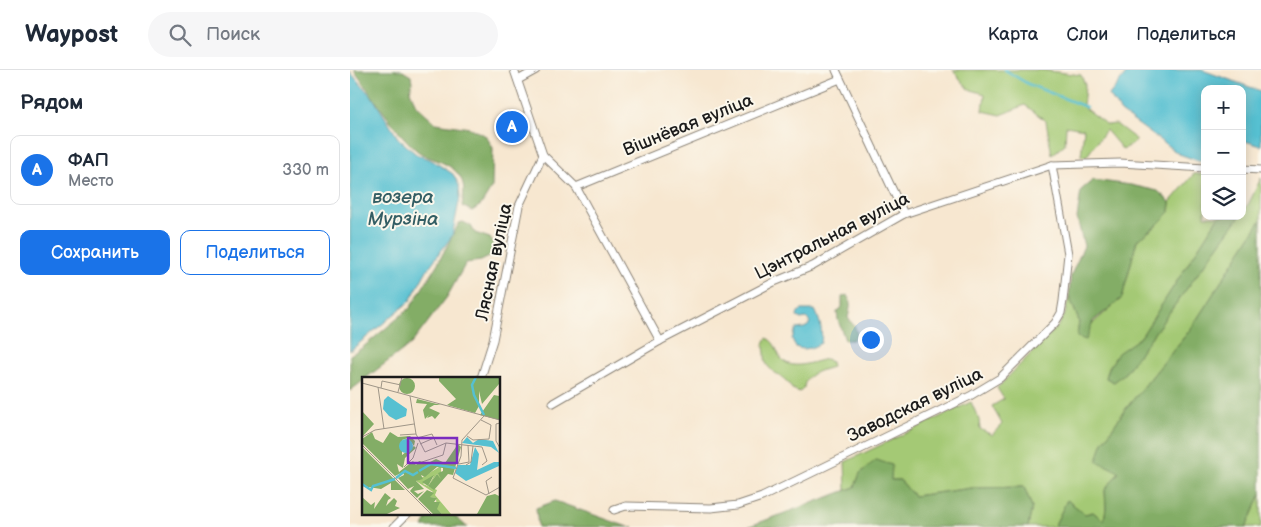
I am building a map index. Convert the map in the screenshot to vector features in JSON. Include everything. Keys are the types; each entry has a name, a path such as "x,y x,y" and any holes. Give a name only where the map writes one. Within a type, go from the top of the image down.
{"street":[{"path":"514,70 542,155 576,187 660,341"},
{"path":"518,80 536,70"},
{"path":"836,70 904,214"},
{"name":"Вішнёвая вуліца","path":"576,187 840,79"},
{"name":"Лясная вуліца","path":"481,377 493,340 520,206 542,155"},
{"name":"Цэнтральная вуліца","path":"553,403 660,341 774,282 813,266 904,214 1052,165 1120,163 1201,168"},
{"name":"Заводская вуліца","path":"614,510 626,506 711,508 738,505 762,497 970,396 1000,378 1055,323 1060,313 1068,254 1052,165"},
{"path":"1246,169 1261,170"},
{"path":"394,527 407,514"}],"green space":[{"path":"354,70 401,70 411,76 410,91 416,105 436,123 470,128 486,136 493,148 492,187 481,205 472,211 462,206 463,185 458,174 443,163 420,153 407,141"},
{"path":"953,70 1040,70 1081,75 1085,85 1083,107 1107,125 1116,124 1137,140 1123,150 1106,130 1086,157 1081,156 1084,129 1066,126 1065,144 1052,155 1046,121 1025,105 1001,115 983,111 985,94 968,89"},
{"path":"1194,174 1201,174 1201,220 1216,220 1141,337 1119,353 1109,367 1106,378 1114,382 1125,373 1237,220 1246,220 1246,207 1261,178 1261,220 1190,330 1124,411 1102,444 1119,472 1105,490 1106,508 1104,521 1093,512 1085,514 1067,500 1054,527 1028,527 1032,507 1024,487 972,488 914,496 900,480 891,480 860,473 855,487 846,490 845,462 971,402 979,420 980,429 992,435 1002,424 992,406 1004,399 997,388 1059,325 1065,314 1069,296 1079,321 1077,337 1122,298 1137,240 1155,227 1170,212 1170,202"},
{"path":"1093,180 1158,191 1170,202 1170,212 1155,227 1137,240 1122,298 1093,321 1086,340 1077,337 1079,321 1069,296 1071,275 1084,246 1077,218 1081,190"},
{"path":"1216,220 1237,220 1125,373 1114,382 1106,378 1109,368 1118,353 1141,337"},
{"path":"1261,220 1261,494 1246,527 1054,527 1067,500 1085,514 1093,512 1104,521 1106,508 1105,490 1119,472 1097,461 1102,444 1124,411 1190,330"},
{"path":"463,222 471,226 475,233 490,238 495,246 493,255 481,261 466,263 447,297 412,343 367,377 362,377 362,382 350,391 350,355 362,348 410,308 438,263 459,223"},
{"path":"847,295 850,303 848,318 855,327 857,334 853,340 845,340 838,320 837,312 842,307 842,297"},
{"path":"767,338 773,343 782,359 787,363 800,365 827,359 831,362 832,367 810,376 800,392 792,389 787,381 766,364 764,345"},
{"path":"876,460 892,465 891,480 900,480 914,496 972,488 1024,487 1032,507 1028,527 747,527 855,487 860,473"},
{"path":"1261,494 1261,527 1246,527"},
{"path":"555,501 628,527 538,527 536,508"},
{"path":"430,514 452,514 467,527 423,527"}],"water":[{"path":"1129,70 1202,70 1244,85 1201,85 1201,160 1199,161 1179,154 1121,112 1109,95"},
{"name":"возера Мурзіна","path":"350,72 373,98 398,138 416,154 433,161 453,174 459,185 460,197 452,236 427,270 410,301 350,351"},
{"path":"1246,86 1261,91 1261,146 1246,141"},
{"path":"802,310 815,310 820,322 821,343 812,348 796,347 792,339 796,329 808,326 810,322 806,318 801,319 797,317 798,312"}],"waterway":[{"path":"1005,70 1028,84 1086,107"}],"place":[{"name":"ФАП","path":"512,127"}]}
